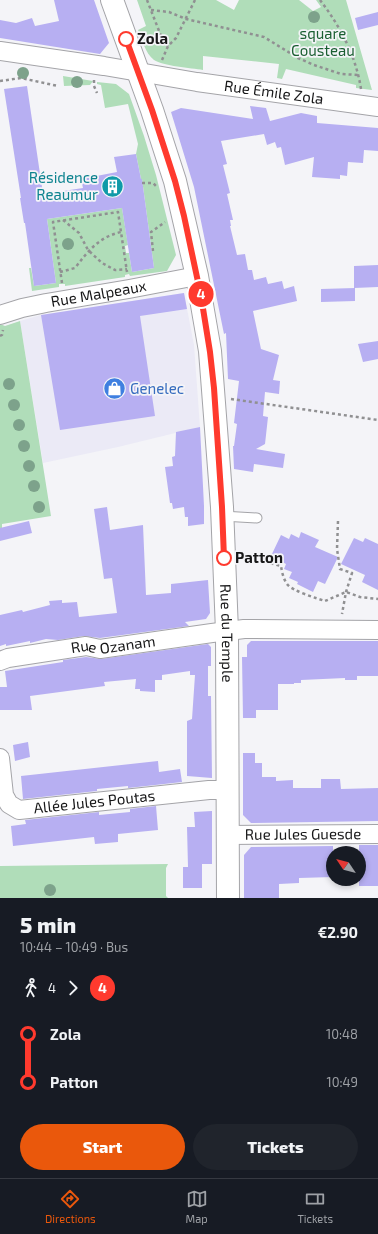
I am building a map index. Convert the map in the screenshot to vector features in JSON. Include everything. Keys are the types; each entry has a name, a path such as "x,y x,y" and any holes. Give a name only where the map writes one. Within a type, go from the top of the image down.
{"street":[{"name":"Rue du Temple","path":"112,0 152,110 175,181 197,276 210,352 228,631 228,898"},
{"path":"0,51 99,72"},
{"name":"Rue Émile Zola","path":"99,72 138,72 169,78 370,106"},
{"name":"Rue Malpeaux","path":"0,315 27,307 197,276"},
{"name":"Rue Ozanam","path":"0,661 8,658 86,646 100,649 244,629 378,630"},
{"name":"Allée Jules Poutas","path":"0,758 4,795 9,804 19,810 208,790 227,790"},
{"name":"Rue Jules Guesde","path":"227,835 378,834"}],"lane":[{"path":"221,516 257,518"}],"path":[{"path":"147,0 161,36 168,46 176,38 195,0"},
{"path":"320,0 349,48 359,75 363,101 370,106"},
{"path":"151,10 169,12 186,19 264,38 314,66 341,74 359,75"},
{"path":"97,93 94,86 99,72"},
{"path":"0,81 21,78 58,86"},
{"path":"142,183 153,183 156,185 157,191"},
{"path":"64,300 53,222 63,220 118,212 129,289"},
{"path":"153,251 151,232 166,221 163,216"},
{"path":"63,220 79,233 88,250 102,263 116,270 127,269"},
{"path":"60,272 75,268 88,250 104,238 121,232"},
{"path":"214,400 234,399 378,420"},
{"path":"338,521 337,549 340,569 352,573 346,592 341,617 342,629"},
{"path":"259,560 281,566 283,576 288,586 325,601 346,592 360,597 378,599"}],"shaded area":[{"name":"Genelec","path":"184,293 194,345 200,427 43,463 20,321 41,315"}],"green space":[{"name":"square Cousteau","path":"137,0 216,0 234,10 239,0 299,0 313,11 321,7 316,0 346,0 372,90 356,88 356,85 286,69 282,79 277,78 279,64 203,56 203,70 158,62 148,54 138,30 146,26"},
{"path":"63,76 93,81 90,85 64,86"},
{"path":"97,82 116,84 129,94 156,175 176,255 167,271 130,276 129,274 125,275 125,277 65,286 65,284 59,284 59,287 32,291 29,268 31,268 34,286 56,283 47,219 122,208 128,245 125,246 126,253 129,253 132,272 154,268 142,179 136,154 138,144 128,104 105,108 101,85 97,84"},
{"path":"20,321 51,516 2,524 2,528 0,528 0,324 5,326"},
{"path":"168,864 166,868 166,896 168,898 0,898 0,866"}],"building":[{"path":"54,0 94,0 109,43 100,54 0,38 0,20 16,23 32,18 35,26 59,21"},
{"path":"378,12 378,25 358,30 355,18"},
{"name":"Résidence Reaumur","path":"27,86 43,194 83,188 81,179 117,172 114,157 136,154 142,179 154,268 132,272 122,208 47,219 56,283 34,286 4,89"},
{"path":"250,106 266,108 270,121 301,113 317,116 317,123 378,128 378,151 364,150 363,163 348,162 347,176 340,175 340,179 312,177 314,157 285,165 281,147 277,148 275,142 267,145 264,134 221,141 227,164 223,165 230,193 227,194 233,220 230,220 230,226 237,255 245,254 248,270 252,270 254,280 266,277 268,284 282,281 284,289 294,286 297,301 253,311 261,349 279,355 273,380 280,381 279,394 265,392 263,416 268,417 265,444 256,449 285,454 283,468 254,464 253,472 234,469 233,446 237,424 234,423 239,381 228,379 226,333 224,334 194,187 171,112 181,108 253,119"},
{"path":"378,265 378,287 354,288 354,266"},
{"path":"355,288 355,301 321,302 321,289"},
{"path":"184,293 187,309 140,316 155,416 60,430 41,315"},
{"path":"378,341 378,359 363,362 358,344"},
{"path":"200,427 204,524 188,526 188,517 185,517 184,507 173,509 172,503 170,503 165,467 173,466 172,457 175,456 176,432"},
{"path":"107,507 110,530 143,525 146,595 171,593 171,584 208,580 210,613 206,619 185,622 189,626 100,638 84,636 58,640 46,639 30,643 30,641 0,646 0,615 22,610 23,612 50,605 49,601 62,600 62,603 77,602 79,617 117,613 112,578 104,579 94,509"},
{"path":"29,521 32,533 0,541 0,528"},
{"path":"301,532 319,540 315,547 338,557 325,584 318,581 313,592 289,578 292,572 284,569 286,564 271,556 281,535 289,539 291,534 299,538"},
{"path":"354,538 363,542 365,538 378,544 378,590 362,582 365,575 341,564"},
{"path":"251,641 378,641 378,676 357,676 357,680 345,680 345,678 301,680 301,683 278,684 278,710 256,710 256,718 243,718 242,657 247,657 247,645"},
{"path":"208,644 211,647 211,666 208,666 208,696 211,696 212,778 187,776 187,721 192,719 195,675 190,675 190,671 162,675 162,680 155,680 155,692 140,691 140,689 135,689 136,679 104,682 105,686 30,696 32,710 0,710 0,687 7,687 5,671 63,662 63,660 86,657 101,659"},
{"path":"28,742 30,757 15,761 13,745"},
{"path":"243,753 255,753 255,763 262,763 262,777 276,777 276,781 293,780 293,788 321,788 321,779 340,779 341,789 378,788 378,821 251,823 243,815"},
{"path":"158,761 159,772 180,769 182,782 128,788 128,786 97,789 97,791 23,799 21,776"},
{"path":"156,806 158,830 118,834 118,842 95,844 94,837 13,846 11,826 26,824 25,820 99,812 99,815 130,812 130,809"},
{"path":"212,811 212,864 202,864 202,888 183,888 183,867 188,867 187,827 195,827 194,812"},
{"path":"378,845 378,886 366,886 366,846 359,846"},
{"path":"326,846 326,877 299,878 299,883 279,884 279,898 244,898 244,855 251,847"}],"bus line":[{"name":"4","path":"126,39 152,110 175,181 201,296 214,388 224,558"}],"place":[{"name":"Zola","path":"126,39"},
{"name":"Résidence Reaumur","path":"113,187"},
{"name":"Genelec","path":"114,389"},
{"name":"Patton","path":"224,558"}]}
